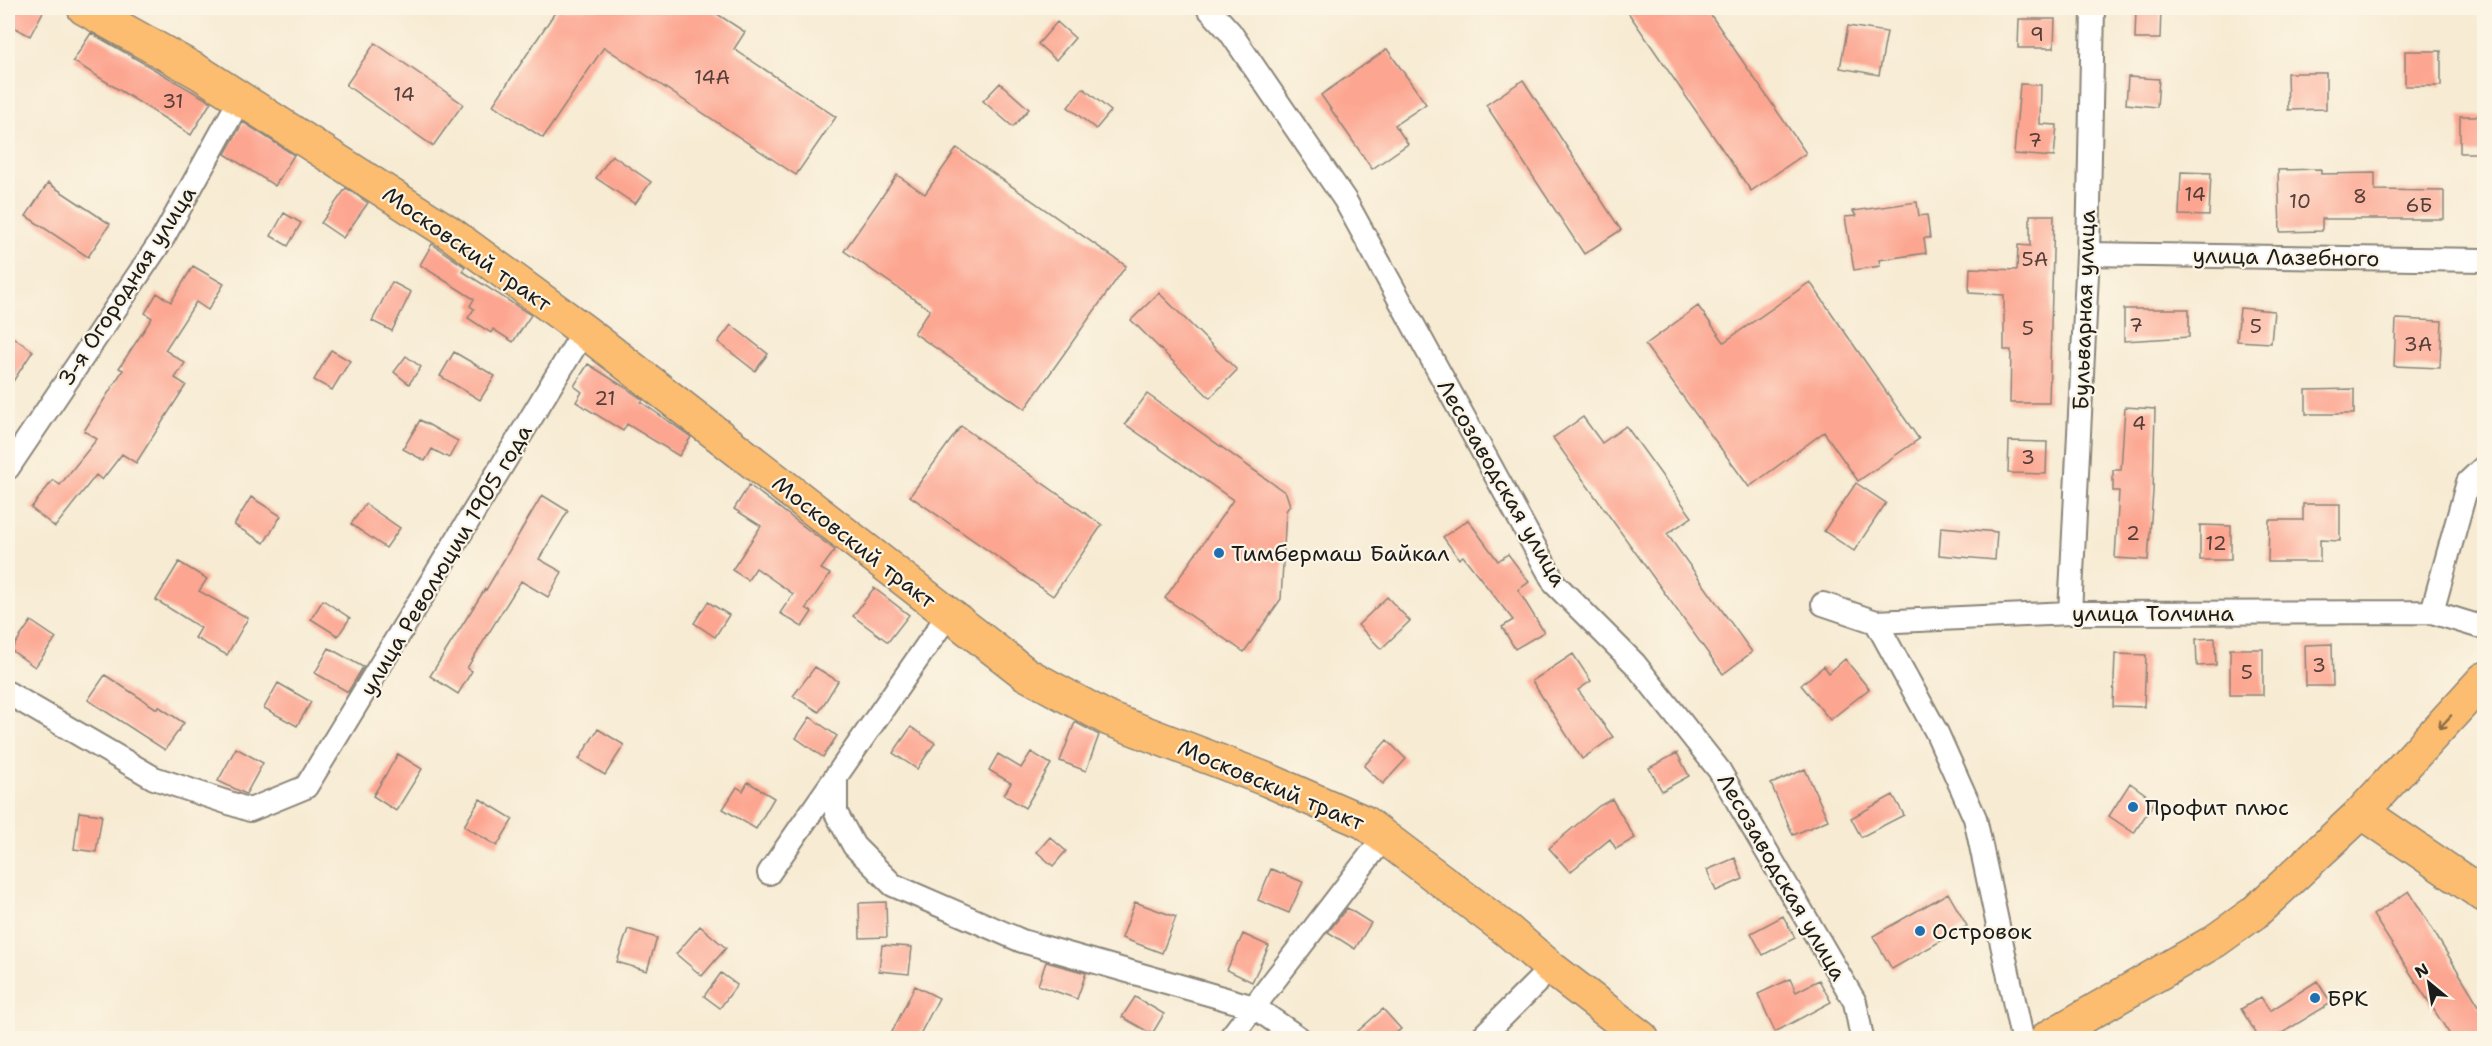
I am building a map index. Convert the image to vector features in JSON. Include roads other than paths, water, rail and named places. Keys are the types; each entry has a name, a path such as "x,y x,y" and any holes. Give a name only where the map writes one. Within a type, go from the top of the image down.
{"main road":[{"name":"Московский тракт","path":"84,8 202,75 450,233 584,331 1026,674 1109,719 1268,780 1364,822 1507,930 1551,968 1642,1038"},
{"path":"2048,1038 2225,934 2254,913 2362,812 2484,679"},
{"path":"2362,812 2484,895"}],"street":[{"name":"Лесозаводская улица","path":"1208,8 1230,32 1345,200 1555,584 1635,664 1719,770 1855,1002 1862,1038"},
{"name":"Бульварная улица","path":"2070,613 2088,254 2093,8"},
{"name":"3-я Огородная улица","path":"8,468 15,442 163,238 240,99"},
{"name":"улица Лазебного","path":"2088,254 2484,260"},
{"name":"улица Революции 1905 года","path":"8,693 154,778 250,810 306,787 584,331"},
{"path":"2432,612 2468,482 2484,467"},
{"name":"улица Толчина","path":"1823,604 1876,622 2070,613 2432,612 2484,627"},
{"path":"769,873 948,615"},
{"path":"1876,622 1937,733 1975,818 2022,1038"},
{"path":"837,776 836,813 854,846 893,885 1022,941 1254,1007 1299,1038"},
{"path":"1230,1038 1385,836"},
{"path":"1481,1038 1551,968"}],"place":[{"name":"Тимбермаш Байкал","path":"1219,553"},
{"name":"Профит плюс","path":"2133,807"},
{"name":"Островок","path":"1920,931"},
{"name":"БРК","path":"2315,998"}]}
